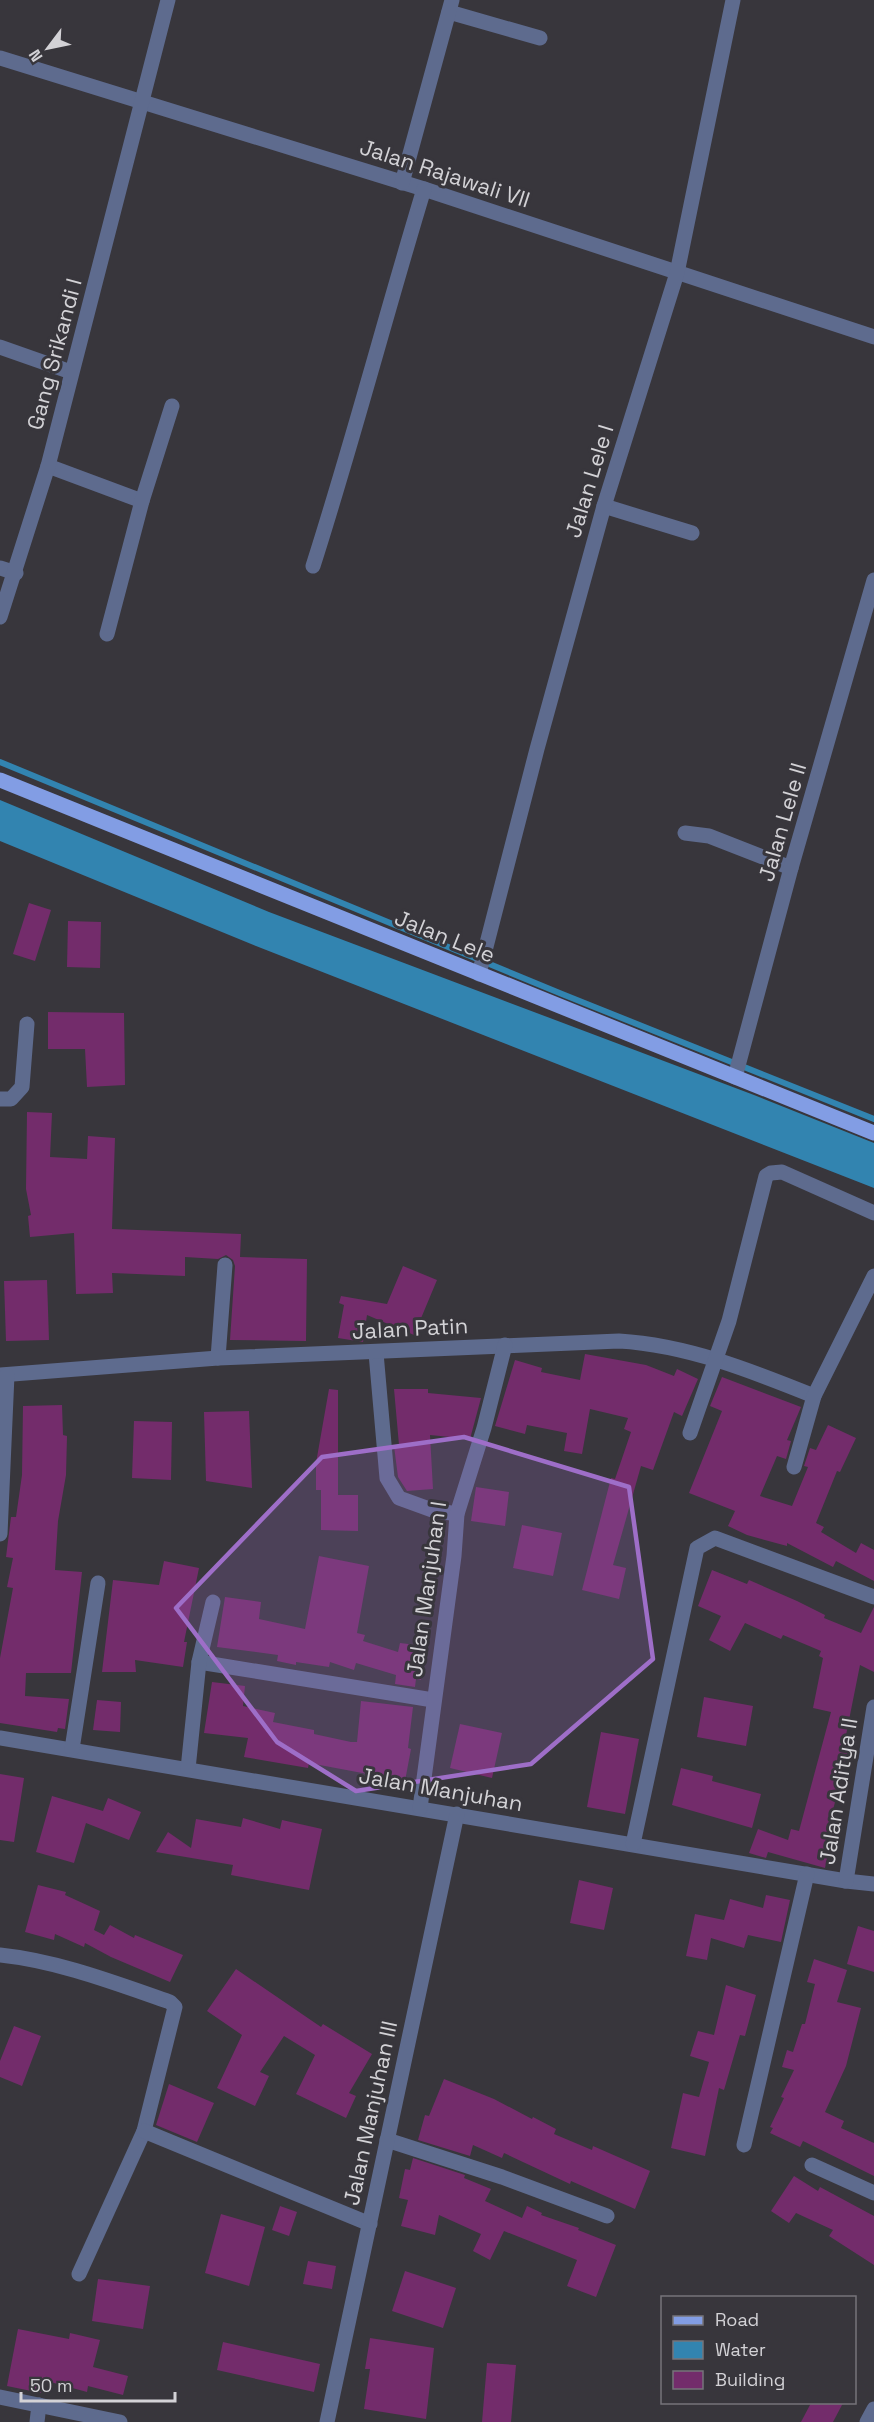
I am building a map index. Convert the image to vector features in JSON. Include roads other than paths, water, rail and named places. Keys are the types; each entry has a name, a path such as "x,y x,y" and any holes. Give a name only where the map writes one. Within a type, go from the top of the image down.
{"main road":[{"name":"Jalan Lele","path":"0,780 874,1133"}],"street":[{"name":"Gang Srikandi I","path":"0,617 16,573 48,466 144,102 168,0"},
{"name":"Jalan Lele I","path":"479,974 537,749 604,506 677,273 734,0"},
{"path":"402,183 451,6 540,38"},
{"name":"Jalan Rajawali VII","path":"0,58 424,189 874,337"},
{"path":"313,566 361,413 380,333 424,189"},
{"path":"0,347 71,372"},
{"path":"107,634 142,501 172,406"},
{"path":"48,466 142,501"},
{"path":"604,506 692,533"},
{"path":"0,568 16,573"},
{"name":"Jalan Lele II","path":"735,1077 791,868 867,632 874,580"},
{"path":"685,832 709,836 791,868"},
{"path":"0,1099 10,1099 22,1087 27,1023"},
{"path":"690,1433 743,1273 766,1176 782,1172 874,1213"},
{"path":"218,1358 225,1265"},
{"path":"794,1467 814,1396 874,1276"},
{"name":"Jalan Patin","path":"3,1375 218,1358 376,1353 505,1345 640,1342 716,1360 814,1396"},
{"name":"Jalan Manjuhan I","path":"420,1808 454,1556 457,1514 484,1428 505,1345"},
{"path":"376,1353 387,1478 399,1498 432,1510 457,1514"},
{"path":"0,1534 3,1375"},
{"path":"633,1844 697,1548 714,1538 874,1597"},
{"path":"72,1749 98,1583"},
{"path":"188,1768 200,1662 213,1602"},
{"path":"200,1662 433,1700"},
{"name":"Jalan Aditya II","path":"846,1881 874,1707"},
{"name":"Jalan Manjuhan","path":"0,1738 874,1884"},
{"name":"Jalan Manjuhan III","path":"327,2422 457,1814"},
{"path":"744,2145 807,1874"},
{"path":"0,1955 57,1966 105,1980 170,2002 175,2007 176,2012 144,2131 79,2274"},
{"path":"144,2131 370,2224"},
{"path":"387,2140 502,2177 607,2216"},
{"path":"812,2165 874,2193"},
{"path":"0,2397 120,2422"},
{"path":"37,2422 39,2405"},
{"path":"867,2422 874,2409"}],"water":[{"path":"0,800 269,912 754,1095 874,1143 874,1188 256,946 0,841"}],"waterway":[{"path":"0,762 562,994 874,1119"}]}
